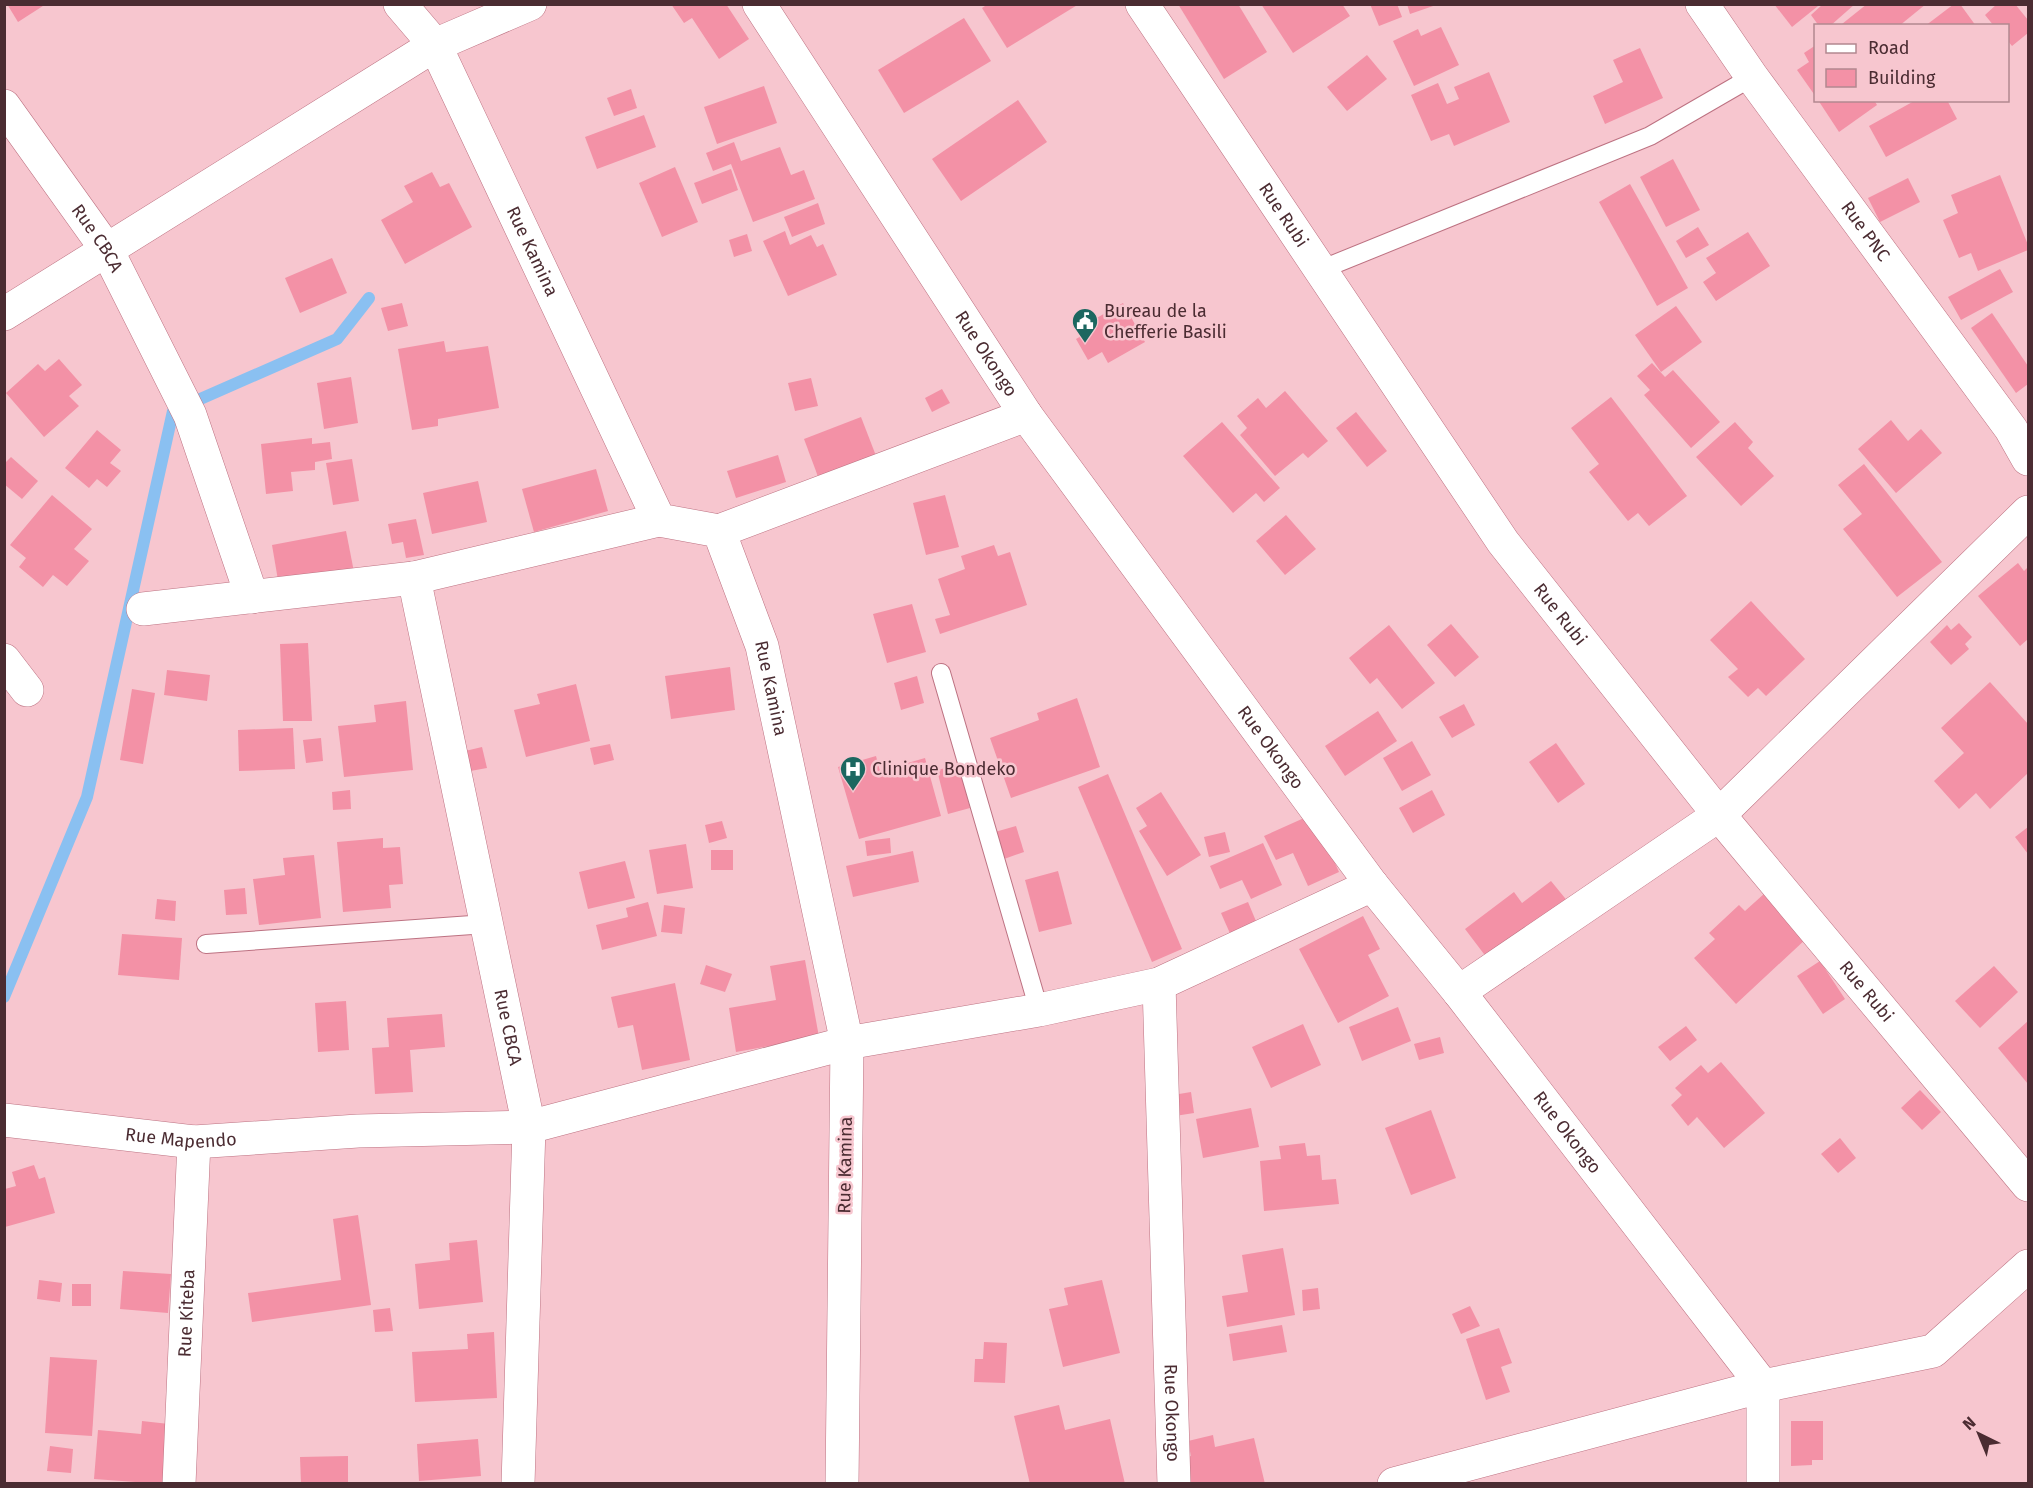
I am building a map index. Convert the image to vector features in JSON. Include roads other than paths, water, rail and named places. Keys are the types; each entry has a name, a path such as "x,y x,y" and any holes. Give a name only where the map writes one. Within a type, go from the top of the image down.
{"street":[{"name":"Rue Kamina","path":"400,4 435,45 659,520"},
{"path":"4,314 435,45 531,4"},
{"name":"Rue Okongo","path":"759,4 1026,415 1372,885 1459,992 1763,1386"},
{"name":"Rue Rubi","path":"1142,4 1503,542 1719,815 2028,1185"},
{"name":"Rue PNC","path":"1702,4 1752,77 2020,424 2028,459"},
{"name":"Rue CBCA","path":"4,106 107,250 190,415 252,597"},
{"path":"143,609 414,578 659,520 719,531 1026,415"},
{"path":"1459,992 1719,815 2028,512"},
{"name":"Rue Kamina","path":"719,531 762,646 847,1043 842,1484"},
{"name":"Rue CBCA","path":"414,578 530,1127 519,1484"},
{"path":"4,660 27,690"},
{"name":"Rue Mapendo","path":"4,1120 194,1143 357,1131 530,1127 847,1043 1039,1010 1159,984 1372,885"},
{"name":"Rue Okongo","path":"1159,984 1174,1484"},
{"name":"Rue Kiteba","path":"178,1484 194,1143"},
{"path":"1394,1484 1458,1476 1763,1386 1933,1351 2028,1266"},
{"path":"1763,1386 1763,1484"}],"lane":[{"path":"1320,270 1650,136 1752,77"},
{"path":"941,673 1039,1010"},
{"path":"206,944 486,924"}],"waterway":[{"path":"4,997 87,797 173,411 337,339 369,298"}],"place":[{"name":"Bureau de la Chefferie Basili","path":"1085,344"},
{"name":"Clinique Bondeko","path":"853,792"}]}
